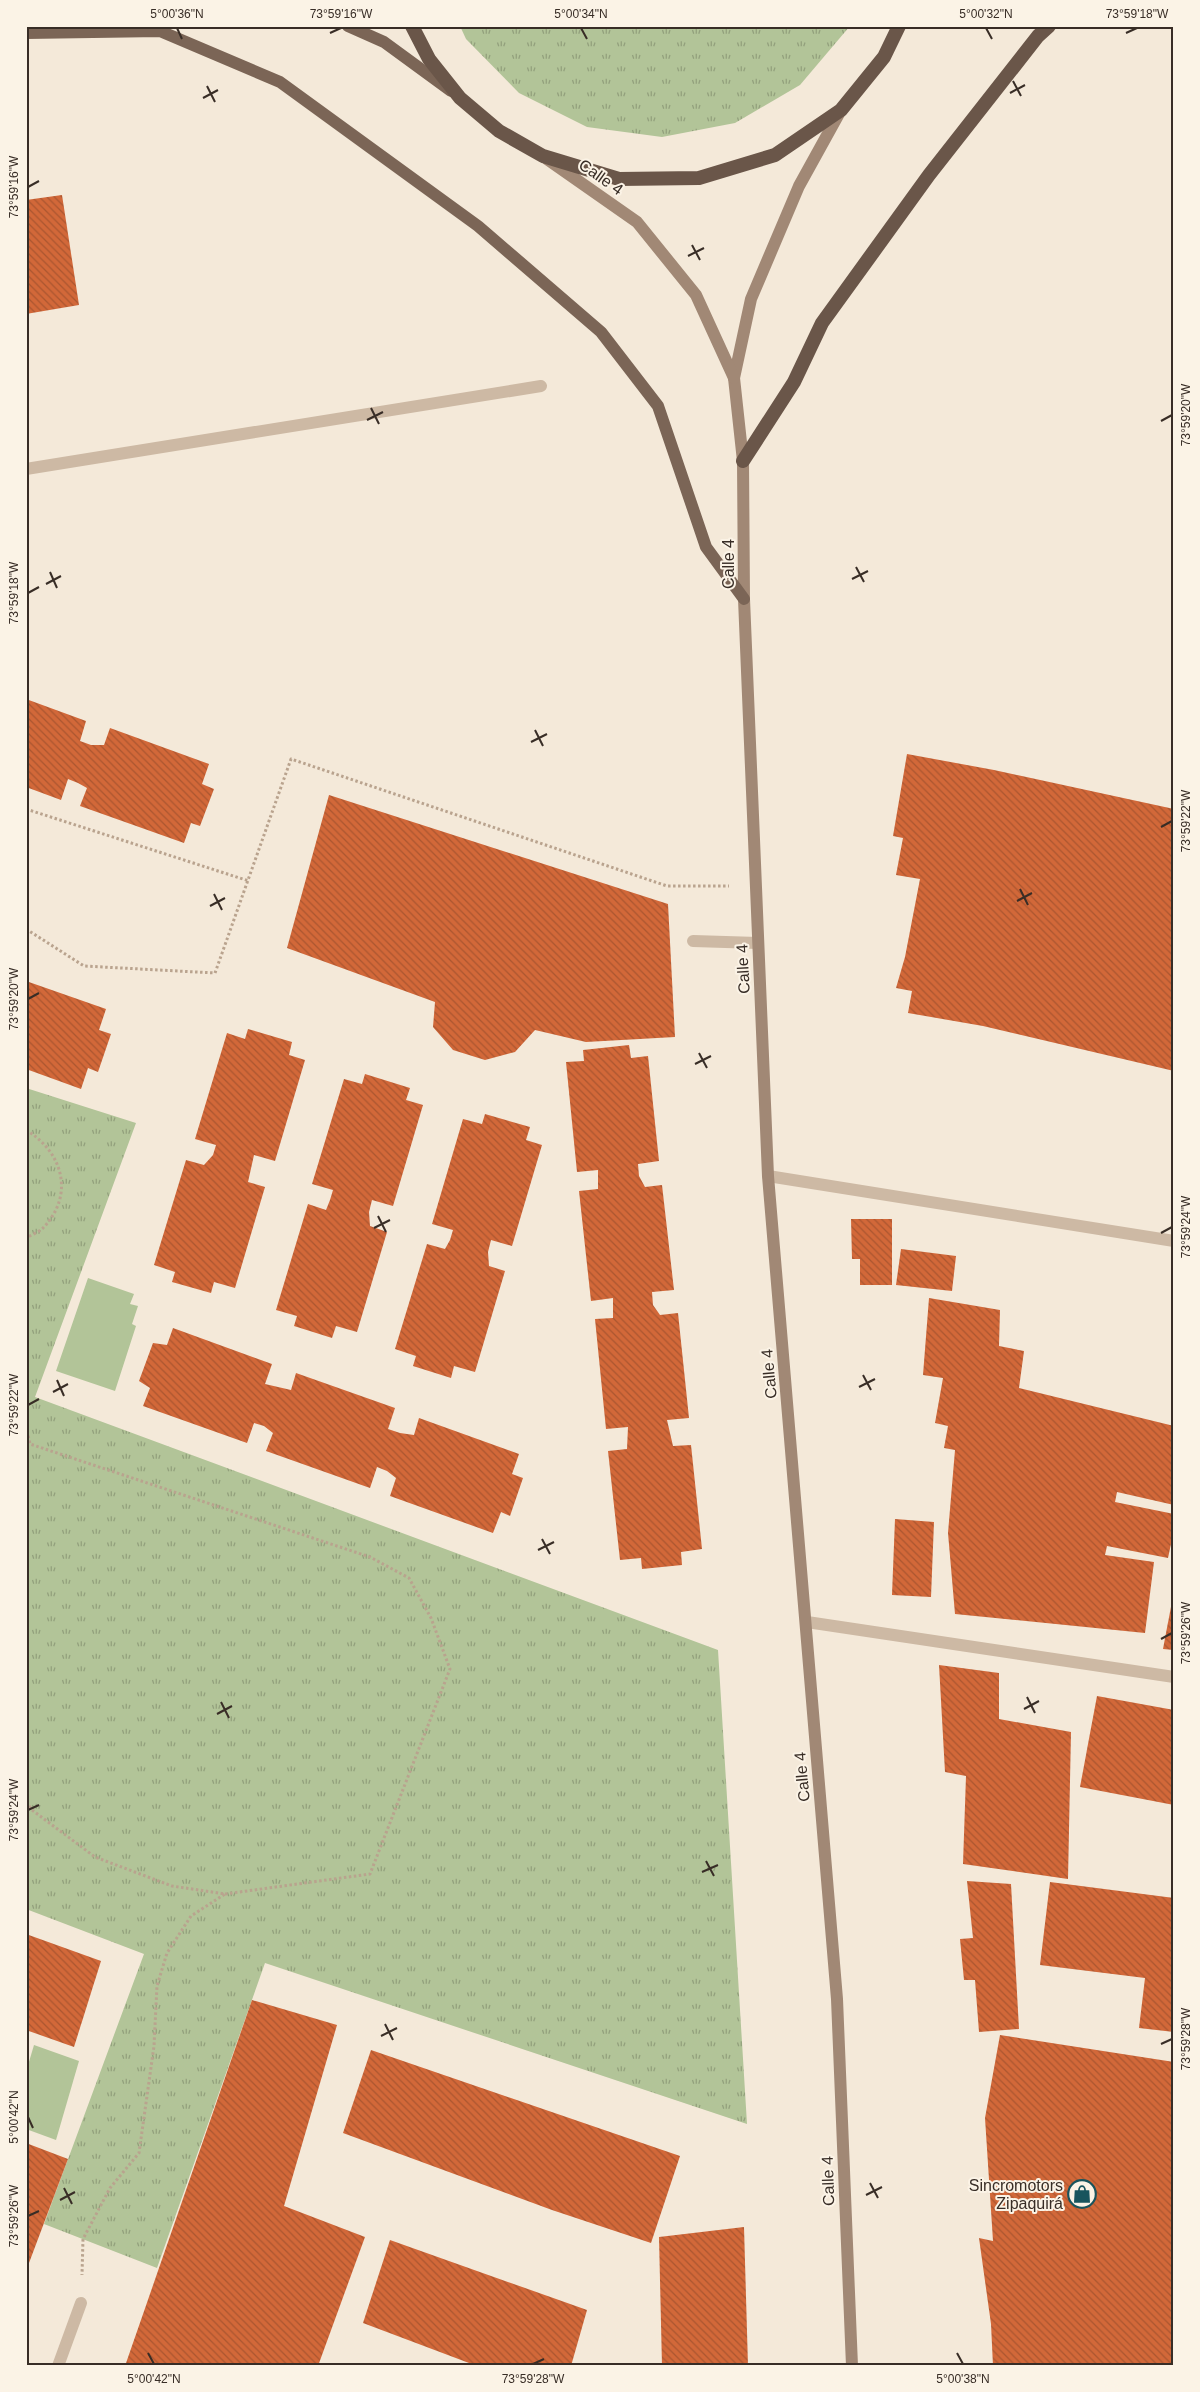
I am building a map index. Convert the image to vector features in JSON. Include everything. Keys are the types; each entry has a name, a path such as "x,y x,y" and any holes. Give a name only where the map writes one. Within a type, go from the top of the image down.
{"highway":[{"path":"412,26 429,58 460,98 499,131 543,156 619,180 699,178 775,155 841,110 884,57 899,26"},
{"path":"743,461 794,382 822,323 929,175 1038,36 1049,26"}],"main road":[{"path":"348,26 384,42 460,98"},
{"path":"26,34 160,31 168,34 280,82 478,226 601,332 658,406 706,547 744,599"},
{"name":"Calle 4","path":"841,110 799,186 751,299 734,378 743,461 744,599 768,1176 807,1622 808,1668 838,1999 852,2366"},
{"name":"Calle 4","path":"543,156 637,222 696,295 734,378"}],"street":[{"path":"26,469 541,386"},
{"path":"693,941 758,943"},
{"path":"768,1176 1174,1241"},
{"path":"807,1622 1174,1677"},
{"path":"58,2366 81,2304"}],"path":[{"path":"26,929 84,966 215,973 291,759 667,886 755,886"},
{"path":"26,808 249,881"},
{"path":"26,1130 42,1139 56,1160 62,1184 57,1208 42,1229 26,1238"},
{"path":"26,1426 30,1444 370,1557 410,1578 431,1618 450,1669 370,1874 225,1894 172,1886 95,1856 32,1810 26,1802"},
{"path":"81,2304 83,2240 110,2188 139,2153 154,2046 157,1986 167,1953 191,1916 225,1894"}],"green space":[{"path":"460,26 850,26 800,85 735,123 662,137 587,127 519,93 466,39"},
{"path":"26,1088 136,1123 35,1397 718,1650 747,2124 265,1963 157,2268 44,2224 144,1954 26,1909"},
{"path":"88,1278 134,1294 130,1304 138,1306 132,1324 136,1326 115,1391 56,1371"},
{"path":"34,2045 79,2061 56,2140 26,2129 26,2072"}],"building":[{"path":"62,195 79,305 26,314 26,200"},
{"path":"26,699 86,721 80,741 91,745 104,745 110,728 209,764 202,784 214,789 200,826 191,823 184,843 80,806 87,788 68,779 61,800 26,787"},
{"path":"907,754 994,770 1174,809 1174,1071 983,1026 908,1013 912,991 896,988 905,957 920,879 896,875 903,838 893,836"},
{"path":"329,795 668,904 675,1037 586,1042 535,1030 515,1052 485,1060 453,1050 433,1027 435,1002 287,948"},
{"path":"26,981 106,1009 99,1030 111,1034 98,1072 88,1068 81,1089 26,1069"},
{"path":"248,1029 292,1042 289,1055 305,1060 275,1161 254,1155 248,1182 265,1187 235,1288 214,1282 211,1293 172,1282 175,1272 154,1265 186,1160 204,1165 213,1155 216,1145 195,1139 227,1033 245,1039"},
{"path":"629,1045 631,1058 648,1056 659,1161 638,1164 639,1176 645,1187 662,1185 674,1290 652,1292 653,1305 660,1315 678,1313 689,1418 667,1420 673,1446 691,1445 702,1549 681,1552 682,1565 642,1569 641,1558 620,1560 608,1451 627,1449 628,1427 606,1429 595,1319 613,1318 613,1298 591,1301 579,1191 598,1189 598,1170 577,1172 566,1062 584,1061 583,1050"},
{"path":"365,1074 410,1088 406,1100 423,1105 393,1206 372,1200 369,1212 370,1226 387,1232 357,1332 336,1326 332,1338 294,1326 297,1316 276,1310 308,1204 326,1210 333,1190 312,1184 344,1079 362,1084"},
{"path":"485,1114 530,1127 526,1140 542,1145 512,1246 491,1240 488,1252 489,1266 505,1271 475,1372 454,1366 451,1378 413,1366 416,1356 395,1349 427,1244 445,1249 453,1230 432,1224 463,1119 482,1124"},
{"path":"851,1219 892,1219 892,1285 860,1285 860,1259 852,1259"},
{"path":"901,1249 956,1256 952,1291 896,1285"},
{"path":"929,1298 1000,1310 999,1346 1024,1351 1019,1388 1174,1426 1174,1505 1117,1492 1115,1502 1174,1514 1174,1530 1168,1558 1107,1546 1105,1555 1154,1562 1145,1633 955,1614 948,1533 955,1450 944,1448 948,1426 935,1423 943,1378 923,1375"},
{"path":"173,1328 272,1364 265,1384 291,1390 296,1373 395,1408 388,1429 414,1435 419,1418 519,1454 512,1474 523,1478 510,1516 501,1512 493,1533 390,1496 396,1478 387,1471 377,1467 370,1488 266,1451 273,1433 264,1426 254,1423 247,1443 143,1406 150,1388 139,1381 153,1343 167,1345"},
{"path":"895,1519 934,1522 931,1597 892,1595"},
{"path":"1174,1596 1174,1650 1163,1649"},
{"path":"939,1665 999,1673 999,1719 1071,1732 1068,1879 963,1864 966,1776 945,1772"},
{"path":"1097,1696 1174,1710 1174,1805 1080,1787"},
{"path":"967,1881 1011,1884 1019,2029 979,2032 975,1980 964,1980 960,1939 973,1938"},
{"path":"1050,1882 1174,1898 1174,2032 1139,2028 1145,1978 1040,1965"},
{"path":"26,1934 101,1961 74,2047 26,2030"},
{"path":"252,2000 337,2025 284,2206 365,2237 318,2366 125,2366"},
{"path":"1000,2035 1174,2062 1174,2366 993,2366 991,2324 979,2238 993,2241 985,2118"},
{"path":"371,2050 680,2156 651,2243 552,2210 343,2133"},
{"path":"26,2143 68,2159 26,2271"},
{"path":"744,2227 748,2366 662,2366 659,2237"},
{"path":"390,2240 587,2310 571,2366 477,2366 363,2323"}],"place":[{"name":"Sincromotors Zipaquirá","path":"1082,2194"}]}
